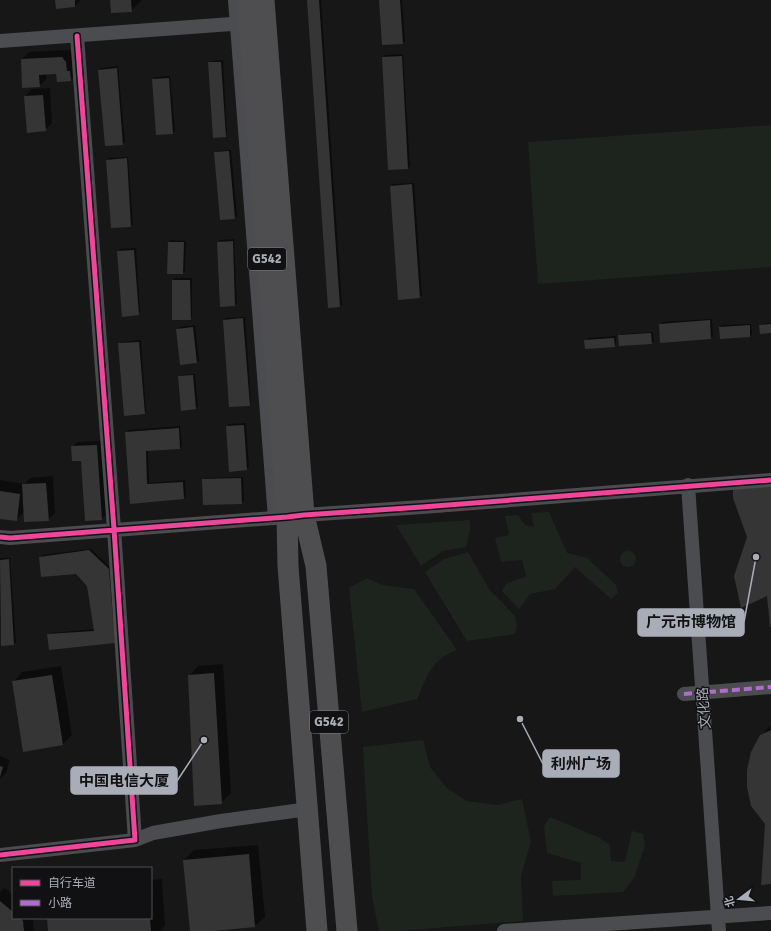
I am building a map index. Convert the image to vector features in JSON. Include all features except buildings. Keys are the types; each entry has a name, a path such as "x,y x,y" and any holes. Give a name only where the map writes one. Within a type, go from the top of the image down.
{"highway":[{"name":"G542","path":"247,0 251,22 289,517 288,566 317,931"},
{"name":"G542","path":"251,22 264,0"},
{"name":"G542","path":"289,517 316,566 347,931"}],"street":[{"path":"235,0 251,22"},
{"path":"0,41 251,22"},
{"path":"77,36 114,530 135,840"},
{"path":"0,537 10,538 422,508 688,485 771,480"},
{"name":"文化路","path":"688,485 720,931"},
{"path":"684,694 771,687"},
{"path":"0,855 135,840 154,833 221,820 308,809"},
{"path":"504,931 771,913"}],"shaded area":[{"path":"771,125 771,267 538,284 528,142"},
{"path":"549,512 567,553 587,558 616,585 618,593 611,599 575,567 555,589 530,594 519,609 502,591 506,584 526,576 522,560 501,562 495,538 509,535 505,516 518,515 525,525 534,527 531,513"},
{"path":"470,520 470,530 466,547 443,551 421,566 396,525"},
{"path":"628,551 634,553 636,559 634,565 628,567 622,565 620,559 622,553"},
{"path":"468,552 489,589 515,616 517,626 515,634 467,641 425,572 444,559"},
{"path":"367,578 382,585 414,589 457,650 441,658 431,669 417,699 362,712 349,588"},
{"path":"423,740 430,767 447,788 467,801 497,805 522,799 531,842 521,876 523,921 398,931 379,931 372,897 363,747"},
{"path":"550,817 598,837 610,845 611,861 625,862 632,831 643,834 645,846 634,878 623,892 553,896 552,881 581,880 581,863 547,853 544,826"}],"marked path":[{"path":"684,694 771,687"}],"cycle path":[{"path":"0,855 135,840 114,529 77,36"},
{"path":"0,537 10,538 771,480"}],"place":[{"name":"广元市博物馆","path":"756,557"},
{"name":"利州广场","path":"520,719"},
{"name":"中国电信大厦","path":"204,740"}]}
